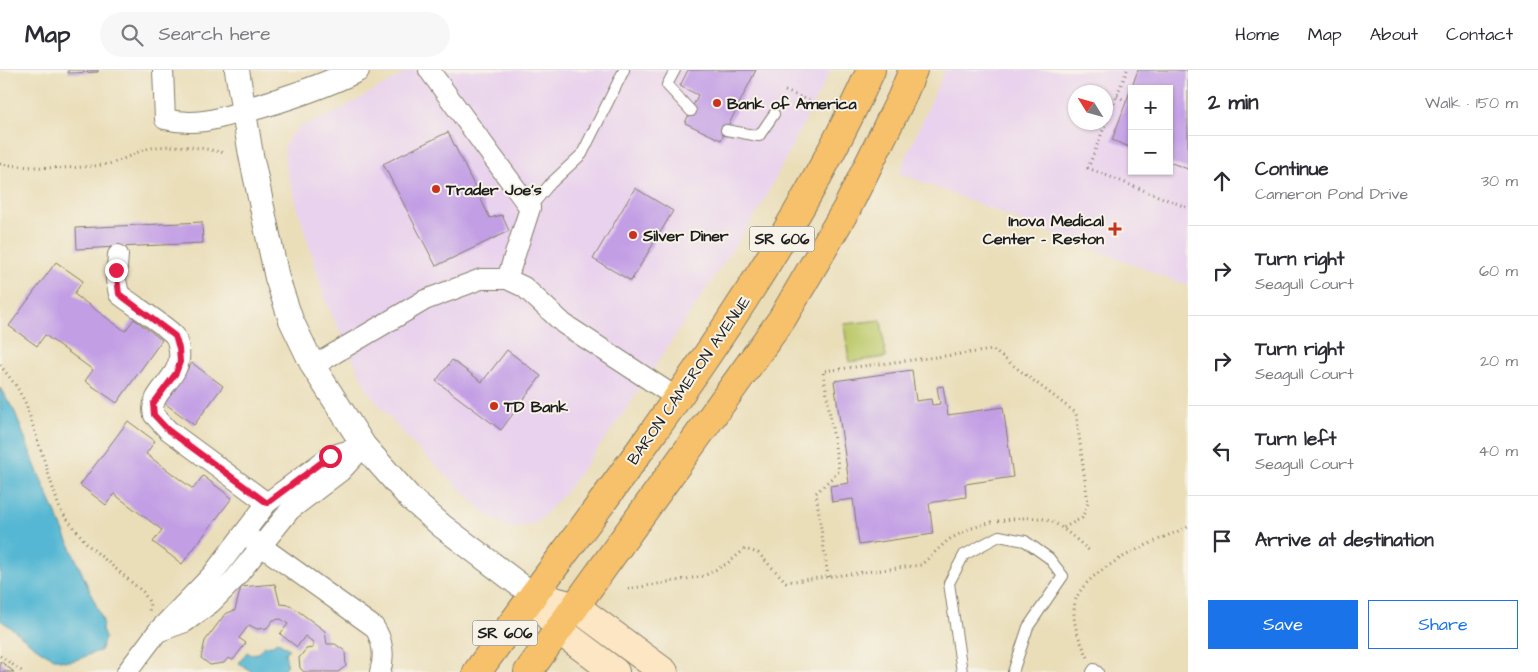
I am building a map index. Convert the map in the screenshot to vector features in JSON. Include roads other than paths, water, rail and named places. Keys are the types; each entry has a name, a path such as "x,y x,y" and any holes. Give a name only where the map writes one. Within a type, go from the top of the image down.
{"main road":[{"name":"BARON CAMERON AVENUE","path":"477,672 724,331 785,235 832,149 871,70"},
{"name":"SR 606","path":"528,672 782,319 847,208 901,99 913,70"},
{"path":"533,595 576,607 664,672"},
{"path":"533,595 559,630 615,672"}],"street":[{"path":"163,70 165,120 181,123 219,120 242,111 285,100 358,70"},
{"path":"237,70 242,111 277,278 291,320 313,366 364,446 411,499 442,526 533,595"},
{"path":"429,70 530,208 507,278"},
{"path":"118,255 116,280 119,294 175,336 179,348 180,362 176,373 154,401 154,415 168,430 267,503"},
{"path":"313,366 426,300 481,279 507,278 524,287 538,303 564,324 677,398"},
{"path":"127,672 158,631 212,575 267,503 330,456 364,446"},
{"path":"158,631 185,622 197,615 233,581 290,510 341,471 364,446"},
{"path":"245,533 374,627 381,638 383,660 380,672"}],"lane":[{"path":"530,208 550,184 582,154 624,70"},
{"path":"675,70 667,85 691,111"},
{"path":"726,130 759,136 774,114"},
{"path":"962,672 949,583 964,555 999,536 1024,541 1050,558 1063,576 1028,627 1013,672"}],"water":[{"path":"0,388 15,412 36,468 103,621 102,630 105,638 100,651 75,660 66,661 49,656 0,620"},
{"path":"277,641 289,649 285,653 287,664 282,672 252,672 239,663 247,652 250,654 258,653 264,646 273,645"}],"place":[{"name":"Bank of America","path":"717,103"},
{"name":"Trader Joe's","path":"436,189"},
{"name":"Inova Medical Center - Reston","path":"1115,229"},
{"name":"Silver Diner","path":"633,235"},
{"name":"TD Bank","path":"494,406"}]}
